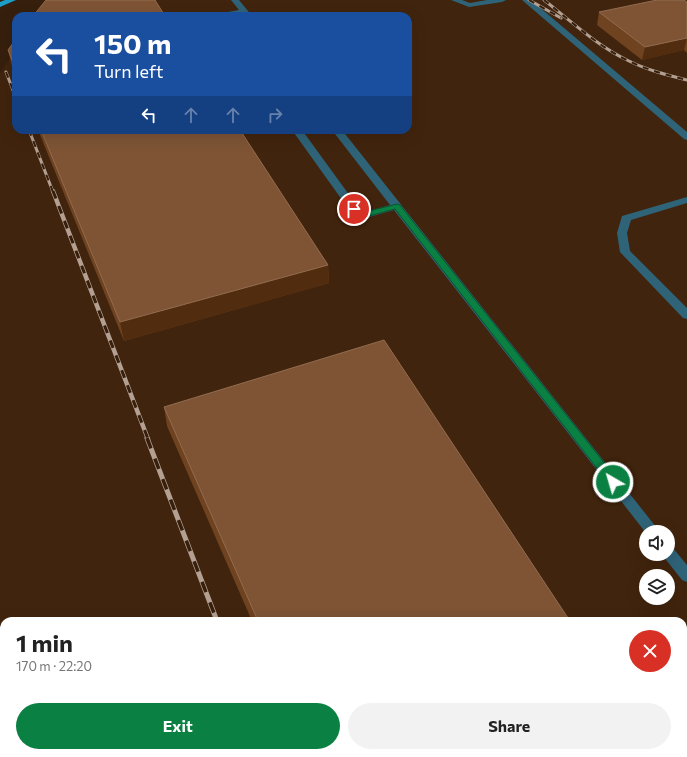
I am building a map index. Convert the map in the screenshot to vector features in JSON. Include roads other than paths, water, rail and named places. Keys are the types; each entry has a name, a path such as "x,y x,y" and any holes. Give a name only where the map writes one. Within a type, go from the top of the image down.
{"main road":[{"path":"0,5 12,0"}],"lane":[{"path":"235,0 244,12"},
{"path":"455,0 469,5 502,0"},
{"path":"526,0 687,137"},
{"path":"300,134 354,209 369,214 397,206"},
{"path":"340,134 648,525"},
{"path":"687,200 626,218 622,233 625,252 687,315"},
{"path":"675,561 687,576"}],"railway":[{"path":"529,0 561,18"},
{"path":"544,0 585,33 617,55 650,70 687,80"},
{"path":"6,72 12,88"},
{"path":"31,134 53,192"},
{"path":"53,191 148,439"},
{"path":"147,438 215,617"}]}
